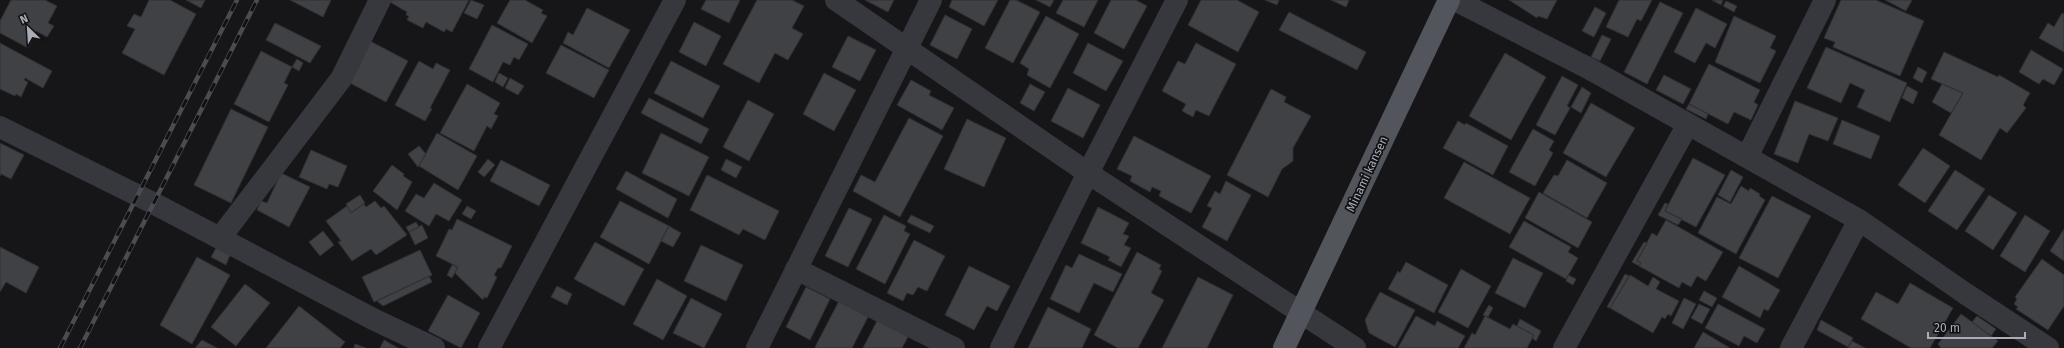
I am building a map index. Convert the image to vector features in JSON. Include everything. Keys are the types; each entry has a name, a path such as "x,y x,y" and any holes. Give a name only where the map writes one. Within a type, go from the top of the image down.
{"main road":[{"name":"Minami kansen","path":"1284,348 1449,0"}],"street":[{"path":"220,238 341,79 380,0"},
{"path":"489,348 676,0"},
{"path":"836,0 1088,173 1354,348"},
{"path":"757,348 930,0"},
{"path":"1454,0 1588,68 1860,220 1966,294 2048,348"},
{"path":"1747,157 1825,0"},
{"path":"1001,348 1171,2"},
{"path":"1564,348 1688,124"},
{"path":"0,126 434,348"},
{"path":"1791,348 1860,220"},
{"path":"796,269 954,348"}],"building":[{"path":"11,0 45,0 57,6 48,23 54,26 47,37 36,31 28,48 0,33 0,21"},
{"path":"149,0 170,0 196,14 164,75 122,53 135,29 127,26 134,14 141,17"},
{"path":"186,0 205,0 201,8"},
{"path":"290,0 331,0 323,17"},
{"path":"391,0 469,0 452,32 446,29 444,32 426,22 423,28 407,20 409,16 406,15 407,12 390,2"},
{"path":"471,0 484,5 477,19 464,13"},
{"path":"510,0 525,0 543,10 541,13 547,16 532,43 497,23"},
{"path":"706,0 740,0 729,23 701,9"},
{"path":"757,0 792,0 804,6 792,28 803,34 788,60 775,53 759,83 723,64"},
{"path":"865,0 894,0 888,12"},
{"path":"952,0 998,0 984,26 949,7"},
{"path":"1010,0 1016,0 1040,12 1013,63 985,48"},
{"path":"1036,0 1054,0 1050,7"},
{"path":"1063,0 1098,0 1084,27 1056,13"},
{"path":"1111,0 1136,0 1147,6 1124,49 1094,33"},
{"path":"1201,0 1237,0 1259,12 1238,52 1188,25"},
{"path":"1265,0 1279,0 1277,5"},
{"path":"1331,0 1349,0 1346,7"},
{"path":"1509,0 1557,0 1547,19 1538,16 1537,18"},
{"path":"1619,0 1652,0 1641,21 1637,19 1628,37 1606,27"},
{"path":"1712,0 1723,0 1721,5"},
{"path":"1841,0 1876,0 1924,21 1900,76 1833,47 1835,42 1824,38"},
{"path":"1885,0 1912,0 1906,11"},
{"path":"1726,1 1737,6 1734,12 1723,6"},
{"path":"1660,2 1683,13 1647,84 1624,72"},
{"path":"1595,7 1606,13 1594,37 1582,31"},
{"path":"587,8 630,30 609,68 563,43 568,32 573,35"},
{"path":"1696,8 1727,24 1715,48 1706,43 1695,63 1674,52"},
{"path":"1289,12 1366,52 1357,70 1279,30"},
{"path":"2062,13 2064,14 2064,52 2039,38 2048,23 2054,27"},
{"path":"945,15 972,29 957,59 930,45"},
{"path":"1046,16 1079,34 1050,88 1027,75 1029,69 1020,63"},
{"path":"1734,16 1776,36 1770,48 1776,51 1760,83 1715,62"},
{"path":"694,22 721,36 706,66 679,52"},
{"path":"275,23 321,46 310,63 266,40"},
{"path":"492,25 528,44 519,60 514,57 510,65 503,62 493,82 469,69"},
{"path":"1602,35 1611,39 1600,61 1591,57"},
{"path":"848,36 876,50 860,81 832,67"},
{"path":"370,41 408,61 386,102 348,82"},
{"path":"0,43 52,71 43,88 25,78 24,80 28,82 21,97 16,94 15,96 0,89"},
{"path":"1088,43 1123,61 1106,91 1073,73"},
{"path":"1196,43 1236,64 1209,116 1196,110 1193,117 1182,111 1186,104 1162,91 1178,61 1185,64"},
{"path":"561,45 609,70 594,98 546,73"},
{"path":"1826,47 1907,83 1890,122 1857,107 1865,90 1850,83 1841,103 1807,88"},
{"path":"2031,50 2063,69 2054,85 2043,79 2039,84 2019,72"},
{"path":"261,51 292,67 284,83 288,85 269,122 234,104"},
{"path":"1944,52 1998,77 1999,75 2030,93 2023,105 2026,108 2007,133 2000,128 1981,160 1939,135 1963,93 1931,79"},
{"path":"1505,53 1546,77 1511,140 1469,116"},
{"path":"297,59 303,63 299,71 292,67"},
{"path":"419,61 433,69 436,63 450,70 430,108 432,109 425,121 395,105"},
{"path":"671,61 720,86 703,118 654,93"},
{"path":"1709,64 1760,90 1754,102 1758,105 1751,120 1734,112 1728,124 1689,104"},
{"path":"1918,67 1927,72 1922,83 1913,78"},
{"path":"499,73 508,78 503,87 495,82"},
{"path":"824,73 856,90 834,131 803,114"},
{"path":"1664,75 1691,89 1683,104 1656,90"},
{"path":"1562,76 1578,85 1567,106 1570,108 1555,135 1536,125"},
{"path":"510,78 524,86 518,95 505,88"},
{"path":"911,80 931,91 929,95 954,108 942,130 897,105"},
{"path":"467,84 500,103 494,114 498,116 491,129 487,126 474,151 440,133"},
{"path":"1030,84 1045,92 1034,111 1020,103"},
{"path":"1942,84 1963,93 1951,113 1932,102"},
{"path":"1907,86 1918,92 1913,104 1902,98"},
{"path":"1582,87 1591,93 1581,113 1571,107"},
{"path":"1068,88 1100,105 1083,138 1051,121"},
{"path":"1271,89 1286,97 1284,102 1311,116 1293,148 1293,161 1282,169 1268,197 1227,175"},
{"path":"649,98 709,129 701,144 641,113"},
{"path":"748,100 774,114 749,161 723,147"},
{"path":"1795,101 1838,118 1828,141 1809,134 1798,163 1774,154"},
{"path":"1591,103 1635,128 1606,177 1563,153"},
{"path":"1689,104 1708,114 1706,119 1686,109"},
{"path":"231,109 268,127 231,203 194,185"},
{"path":"909,118 943,136 900,217 853,191 861,175 875,182"},
{"path":"967,119 1006,138 984,187 944,169"},
{"path":"1842,120 1880,136 1871,159 1833,144"},
{"path":"1458,121 1465,125 1466,123 1508,146 1493,175 1443,148"},
{"path":"1533,129 1554,141 1549,150 1553,153 1535,186 1509,172"},
{"path":"437,133 477,156 458,190 419,166"},
{"path":"661,133 709,157 689,196 642,173"},
{"path":"1134,136 1211,176 1191,213 1159,196 1161,191 1152,187 1150,192 1130,181 1132,176 1117,169"},
{"path":"0,143 24,155 11,179 1,174 0,176"},
{"path":"419,146 426,154 418,167 408,154"},
{"path":"1923,148 1950,166 1925,203 1898,185"},
{"path":"311,150 347,166 338,187 329,184 327,189 299,177"},
{"path":"1693,158 1725,175 1696,227 1665,211"},
{"path":"488,159 495,165 484,177 478,172"},
{"path":"726,159 742,167 736,178 721,170"},
{"path":"501,160 550,185 539,206 490,181"},
{"path":"1567,160 1607,183 1587,218 1543,193 1554,175 1558,176"},
{"path":"1464,162 1530,198 1510,234 1444,198"},
{"path":"392,165 404,174 403,176 412,182 397,210 373,191"},
{"path":"1731,170 1743,177 1730,202 1718,195"},
{"path":"1955,170 1985,189 1957,230 1928,211"},
{"path":"626,171 677,199 668,218 616,189"},
{"path":"281,173 310,187 289,227 257,210 261,201 267,203"},
{"path":"707,175 779,211 765,240 743,229 739,235 690,210"},
{"path":"1226,181 1251,195 1227,241 1202,227 1212,208 1207,206 1215,191 1220,194"},
{"path":"434,183 462,200 449,221 436,214 429,226 405,211 416,194 424,198"},
{"path":"1741,186 1749,191 1750,188 1760,194 1759,196 1765,200 1736,254 1698,233 1717,197 1731,204"},
{"path":"1539,192 1592,222 1578,248 1525,218"},
{"path":"360,195 365,203 351,213 346,204"},
{"path":"1989,195 2017,213 1993,250 1965,231"},
{"path":"1772,196 1811,216 1778,278 1739,258"},
{"path":"375,201 381,208 384,206 407,235 376,255 371,249 352,261 338,242 341,241 326,221 347,206 351,213 364,204 366,207"},
{"path":"620,201 669,226 649,264 600,237"},
{"path":"1665,203 1668,204 1665,211 1682,219 1678,225 1658,215"},
{"path":"467,206 476,211 471,219 462,214"},
{"path":"1098,207 1129,223 1123,234 1129,236 1124,245 1131,248 1121,267 1108,260 1110,257 1081,243"},
{"path":"849,208 872,219 848,267 825,256"},
{"path":"884,215 906,226 904,231 910,234 885,284 856,269"},
{"path":"911,215 934,226 930,233 907,222"},
{"path":"2025,215 2050,231 2025,272 2000,256"},
{"path":"457,219 512,246 501,268 498,268 494,275 497,277 487,298 484,297 483,300 455,273 458,267 436,256 449,229 452,230"},
{"path":"1666,220 1723,252 1706,281 1697,276 1691,287 1682,282 1679,288 1639,266 1641,263 1637,261 1652,233 1657,236"},
{"path":"1524,221 1571,247 1568,252 1578,258 1566,279 1509,247"},
{"path":"416,222 419,227 409,232 406,227"},
{"path":"422,225 428,238 415,245 409,232"},
{"path":"669,226 681,233 673,247 661,241"},
{"path":"2064,229 2064,261 2050,251"},
{"path":"323,231 334,245 320,256 309,242"},
{"path":"914,240 945,256 927,291 918,287 913,295 907,293 903,301 887,293"},
{"path":"595,242 644,269 624,306 574,279"},
{"path":"1644,242 1647,243 1637,261 1641,263 1639,266 1632,262"},
{"path":"701,245 743,265 726,301 684,281"},
{"path":"0,247 39,267 26,293 6,282 0,292"},
{"path":"216,248 230,255 226,265 211,257"},
{"path":"420,250 432,275 374,302 362,277"},
{"path":"1137,252 1161,265 1159,269 1162,271 1151,293 1164,300 1138,348 1118,348 1094,335"},
{"path":"1079,254 1122,274 1113,292 1094,283 1079,313 1050,299 1066,265 1072,268"},
{"path":"197,257 230,275 192,344 160,325"},
{"path":"1513,258 1543,273 1525,308 1495,293"},
{"path":"2042,259 2064,275 2064,306 2048,330 2016,309 2018,307 2014,304 2017,299 2015,297"},
{"path":"1406,262 1448,285 1434,313 1388,289 1398,271 1400,273"},
{"path":"452,265 458,267 452,278 447,275"},
{"path":"969,266 1010,286 997,311 987,306 974,330 945,315"},
{"path":"1739,266 1780,290 1768,311 1764,309 1760,318 1722,297"},
{"path":"1461,269 1491,286 1468,328 1438,312"},
{"path":"1625,274 1629,276 1610,308 1607,307"},
{"path":"1568,275 1576,279 1573,285 1566,281"},
{"path":"1630,275 1648,286 1653,277 1660,282 1656,289 1679,301 1671,316 1668,314 1665,319 1662,317 1653,333 1610,308"},
{"path":"429,276 432,282 383,306 377,301"},
{"path":"1198,277 1233,295 1207,348 1162,348"},
{"path":"657,279 687,296 663,340 633,324"},
{"path":"1910,283 1953,308 1930,348 1911,348 1861,319 1876,292 1898,304"},
{"path":"245,284 270,303 236,346 211,327"},
{"path":"557,286 572,294 567,305 551,297"},
{"path":"806,287 830,299 810,340 786,327"},
{"path":"1704,291 1717,298 1712,307 1699,300"},
{"path":"1380,292 1415,310 1395,347 1369,333 1365,320"},
{"path":"448,295 480,313 461,348 428,331"},
{"path":"691,298 722,314 704,348 673,333"},
{"path":"1684,298 1696,304 1683,329 1672,323"},
{"path":"839,301 868,317 852,348 816,348 815,347"},
{"path":"1699,304 1710,309 1702,324 1691,318"},
{"path":"1718,304 1765,329 1757,343 1744,336 1739,346 1705,328"},
{"path":"1489,305 1493,308 1488,317 1483,315"},
{"path":"299,306 345,342 340,348 266,348"},
{"path":"1048,307 1091,329 1082,348 1028,348"},
{"path":"1961,314 1998,341 1992,348 1941,348 1938,344"},
{"path":"1416,316 1435,326 1437,321 1465,336 1458,348 1398,348"},
{"path":"1485,316 1510,329 1513,324 1534,335 1527,348 1464,348 1472,333 1475,335"},
{"path":"1977,316 1996,329 1991,336 1972,322"},
{"path":"878,319 909,335 902,348 863,348"},
{"path":"1520,319 1541,331 1536,341 1532,338 1534,335 1517,326"},
{"path":"1821,320 1853,338 1848,347 1817,330"},
{"path":"1703,332 1730,348 1694,348"},
{"path":"202,340 217,348 195,348"},
{"path":"384,340 398,348 380,348"},
{"path":"1852,341 1865,348 1848,348"},
{"path":"355,344 366,348 354,348"}],"railway":[{"path":"60,348 237,0"},
{"path":"80,348 257,0"}]}
